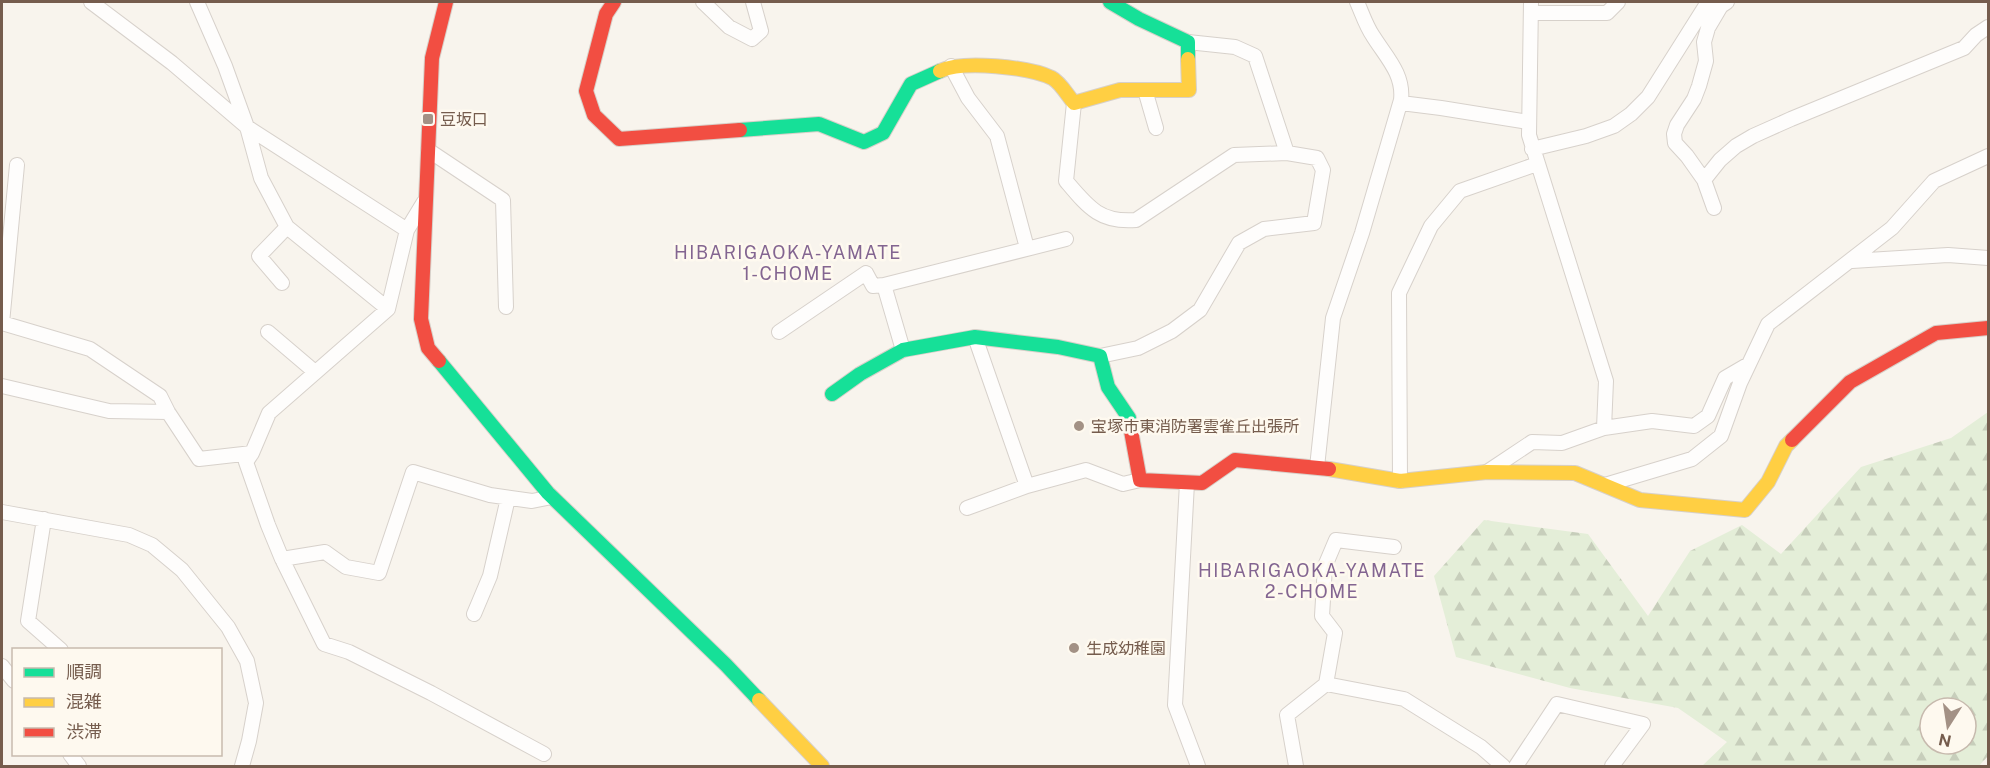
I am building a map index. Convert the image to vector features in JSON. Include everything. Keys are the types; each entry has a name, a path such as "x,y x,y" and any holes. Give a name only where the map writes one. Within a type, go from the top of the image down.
{"street":[{"path":"91,2 172,63 247,127 407,230"},
{"path":"197,2 225,66 247,127 261,178 287,226 388,309"},
{"path":"446,2 432,58 421,319 428,348 552,497 726,665 822,766"},
{"path":"614,2 606,14 586,92 594,115 619,139 819,124 864,142 883,133 911,84 951,66 1017,68 1053,79 1074,103 1066,181 1089,208 1119,221 1136,220 1234,155 1287,153 1317,158 1323,170 1314,223 1264,229 1239,243 1200,310 1172,331 1138,348 1100,356 1058,347 975,337 903,350 860,374 832,394"},
{"path":"703,2 729,27 752,39 761,31 753,2"},
{"path":"1110,2 1139,19 1188,42 1236,47 1255,56 1287,153"},
{"path":"1317,467 1333,318 1362,233 1401,103 1400,78 1372,34 1357,2"},
{"path":"1604,428 1606,381 1532,149 1528,122 1532,7 1607,13 1618,2"},
{"path":"1532,149 1586,136 1614,126 1631,114 1648,97 1708,2"},
{"path":"1714,208 1704,180 1675,143 1674,134 1699,86 1706,62 1704,42 1708,28 1721,6 1727,2"},
{"path":"1704,180 1720,160 1736,146 1753,136 1791,118 1964,48 1976,35 1989,27"},
{"path":"1074,103 1120,90 1190,90 1188,42"},
{"path":"951,66 968,98 998,136 1027,248"},
{"path":"1145,90 1156,128"},
{"path":"1401,103 1528,122"},
{"path":"428,150 503,200 506,307"},
{"path":"1605,485 1692,459 1721,436 1740,383 1768,324 1892,228 1934,181 1989,156"},
{"path":"1400,481 1399,293 1431,226 1460,191 1537,164"},
{"path":"16,165 2,323 90,349 160,396 199,459 252,453"},
{"path":"425,201 407,230 388,309 269,413 246,462 282,559 324,644 349,652 410,682 544,754"},
{"path":"282,283 259,256 287,226"},
{"path":"779,332 866,273 873,286 884,285 1066,239"},
{"path":"1852,261 1948,255 1989,258"},
{"path":"884,285 903,350"},
{"path":"968,508 1027,486 1086,470 1123,484 1140,480 1202,483 1235,460 1317,467 1400,481 1488,472 1575,473 1640,500 1745,510 1768,482 1786,446 1850,382 1936,333 1989,328"},
{"path":"268,332 315,372"},
{"path":"975,337 1027,486"},
{"path":"1100,356 1108,387 1129,418 1140,480"},
{"path":"1488,472 1532,442 1562,443 1604,428 1652,421 1694,426 1708,416 1725,378 1749,364"},
{"path":"2,386 109,411 168,412"},
{"path":"282,559 325,552 346,567 379,573 413,472 490,495 532,501 552,497"},
{"path":"1187,483 1175,705 1198,766"},
{"path":"474,614 490,576 508,498"},
{"path":"2,512 129,535 152,545 182,570 228,627 247,661 255,703 249,741 242,766"},
{"path":"44,519 28,621 59,648"},
{"path":"1296,766 1287,715 1326,684 1335,633 1322,616 1325,566 1336,540 1394,547"},
{"path":"2,666 12,678"},
{"path":"1326,684 1404,699 1481,747 1503,766"},
{"path":"1516,766 1557,704 1643,724 1612,766"}],"green space":[{"path":"1988,412 1988,756 1979,766 1702,766 1727,742 1678,708 1570,688 1456,657 1434,576 1484,520 1588,534 1648,616 1690,551 1742,525 1781,554 1861,467 1951,438"}],"traffic: fast":[{"path":"1110,2 1139,19 1188,42 1188,59"},
{"path":"740,130 819,124 864,142 883,133 911,84 940,71"},
{"path":"832,394 860,374 903,350 975,337 1058,347 1100,356 1108,387 1129,418 1131,431"},
{"path":"439,361 548,493 726,665 759,700"}],"traffic: slow":[{"path":"940,71 979,65 1013,68 1042,74 1055,80 1074,103 1120,90 1189,90 1188,59"},
{"path":"1329,469 1400,481 1487,472 1575,473 1640,500 1745,510 1768,482 1786,446 1792,440"},
{"path":"759,700 822,766"}],"traffic: jam":[{"path":"439,361 428,348 421,319 432,58 446,2"},
{"path":"614,2 606,14 586,91 594,115 619,139 740,130"},
{"path":"1792,440 1850,382 1936,333 1988,328"},
{"path":"1131,431 1140,480 1202,483 1235,460 1329,469"}],"place":[{"name":"豆坂口","path":"428,119"},
{"name":"宝塚市東消防署雲雀丘出張所","path":"1079,426"},
{"name":"生成幼稚園","path":"1074,648"}],"district":[{"name":"HIBARIGAOKA-YAMATE 1-CHOME","path":"788,262"},
{"name":"HIBARIGAOKA-YAMATE 2-CHOME","path":"1312,580"}]}
